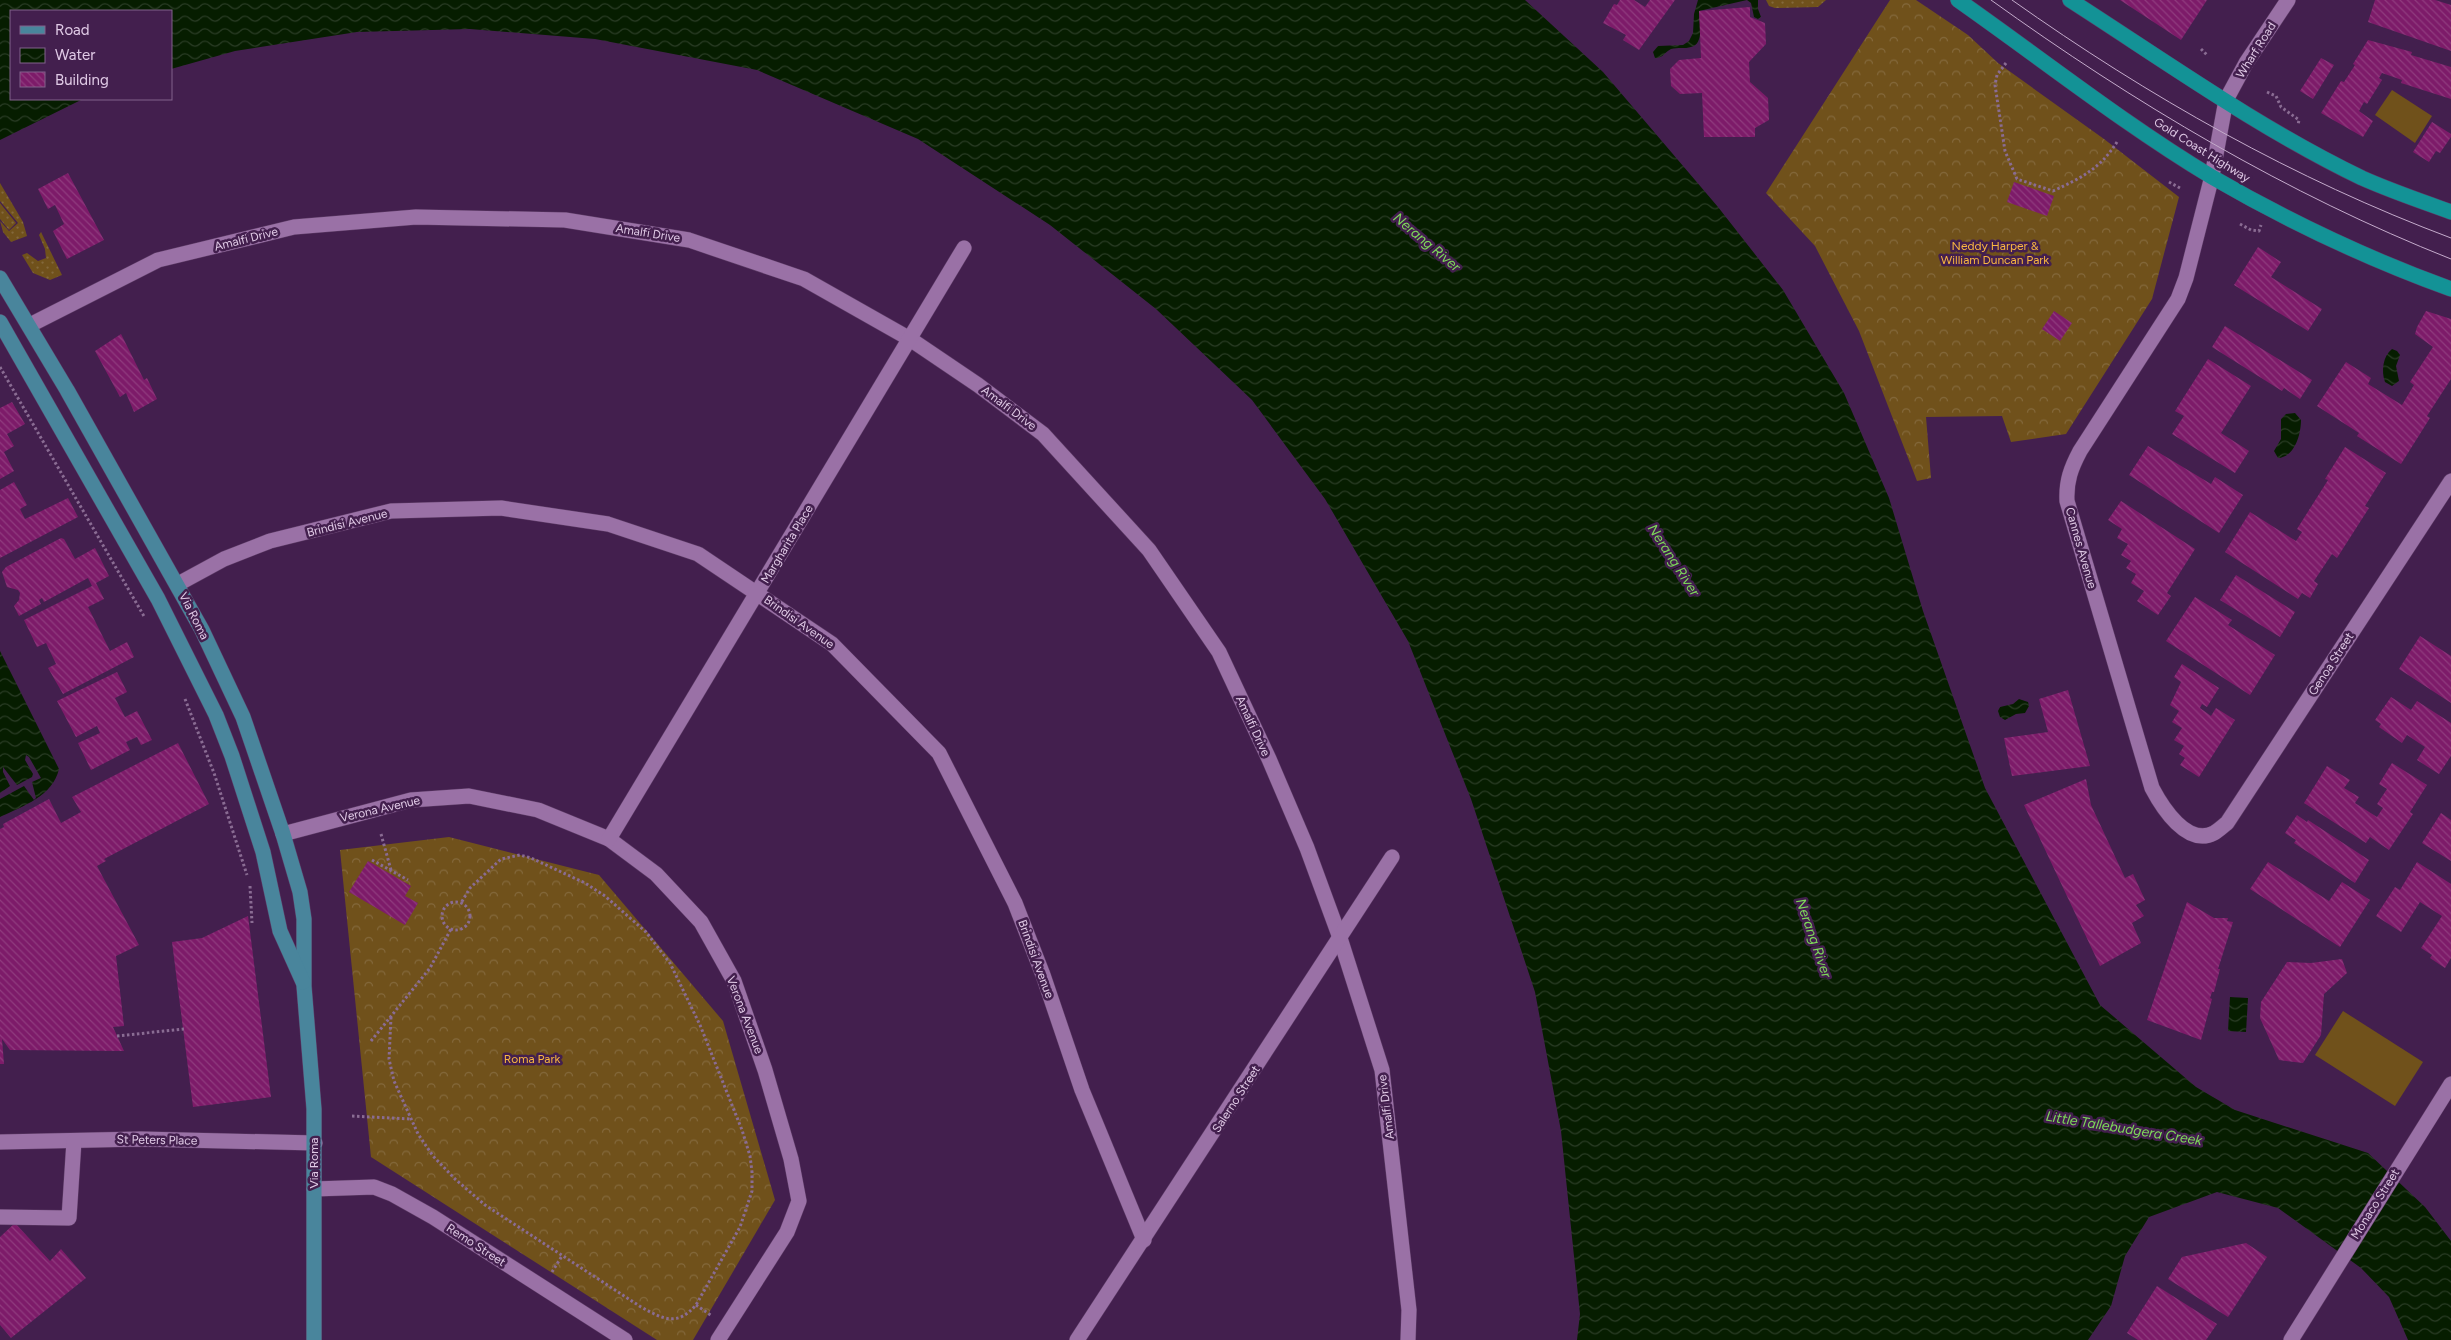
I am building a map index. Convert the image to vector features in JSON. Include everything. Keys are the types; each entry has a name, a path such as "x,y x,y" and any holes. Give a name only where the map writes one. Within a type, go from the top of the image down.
{"highway":[{"name":"Gold Coast Highway","path":"1958,0 2134,126 2212,176 2282,215 2355,251 2451,289"},
{"path":"2070,0 2226,100 2317,155 2364,178 2451,212"}],"main road":[{"name":"Via Roma","path":"0,278 30,325 178,584 242,718 283,834 302,905 304,986 314,1096 314,1340"},
{"name":"Via Roma","path":"0,322 180,639 216,715 260,842 280,930 304,986"}],"street":[{"name":"Wharf Road","path":"2212,176 2226,100 2246,63 2288,0"},
{"name":"Cannes Avenue","path":"2201,835 2177,823 2164,810 2152,788 2069,508 2067,485 2072,465 2080,451 2178,298 2186,278 2212,176"},
{"name":"Amalfi Drive","path":"30,325 158,260 294,227 416,217 565,220 689,240 804,279 910,339 978,385 1043,434 1149,550 1218,652 1269,759 1307,848 1340,938 1382,1070 1409,1310 1408,1340"},
{"name":"Margharita Place","path":"610,839 964,248"},
{"name":"Genoa Street","path":"2201,835 2213,834 2227,823 2451,481"},
{"name":"Brindisi Avenue","path":"178,584 224,559 270,541 392,512 501,508 608,524 698,554 832,644 939,753 1015,903 1043,975 1082,1090 1144,1240"},
{"name":"Verona Avenue","path":"283,834 411,800 469,796 538,810 610,839 656,874 701,922 734,981 765,1070 791,1159 799,1201 787,1232 718,1340"},
{"name":"Salerno Street","path":"1077,1340 1392,857"},
{"name":"Monaco Street","path":"2291,1340 2451,1084"},
{"name":"St Peters Place","path":"0,1142 141,1139 315,1143"},
{"path":"0,1216 69,1218 74,1140"},
{"name":"Remo Street","path":"314,1189 374,1187 392,1194 433,1217 625,1340"},
{"name":"Monaco Street","path":"2287,1340 2300,1324"}],"path":[{"path":"2201,49 2207,55"},
{"path":"2006,63 1997,75 1994,85 2005,151 2017,179 2053,191 2089,173 2106,159 2117,142"},
{"path":"2267,92 2276,96 2281,107 2299,120 2298,125"},
{"path":"2169,182 2180,188"},
{"path":"2240,224 2251,230 2259,231 2261,225"},
{"path":"0,367 146,620"},
{"path":"182,693 214,773 237,839 250,884 252,923"},
{"path":"381,834 392,871"},
{"path":"391,1017 389,1059 394,1081 410,1119 428,1149 455,1179 485,1205 662,1319 676,1319 688,1315 696,1306 740,1227 752,1190 752,1172 750,1156 742,1130 700,1025 670,963 646,932 606,896 585,883 531,858 520,855 501,859 470,888 461,903"},
{"path":"372,860 408,880"},
{"path":"452,902 461,903 468,908 470,914 468,923 465,928 451,929 443,921 444,908 452,902"},
{"path":"370,1041 430,968 451,929"},
{"path":"117,1036 184,1029"},
{"path":"352,1116 410,1119"},
{"path":"552,1273 562,1256"},
{"path":"696,1306 717,1320"}],"green space":[{"path":"1766,0 1826,0 1818,7 1775,8 1769,6"},
{"name":"Neddy Harper & William Duncan Park","path":"1890,0 1916,0 1968,35 1998,63 2104,139 2179,197 2152,299 2066,434 2011,442 2002,416 1926,417 1931,478 1917,481 1859,331 1815,246 1766,193"},
{"path":"2392,90 2432,116 2415,143 2375,115"},
{"path":"0,183 23,222 27,236 11,242 3,232 0,221 9,231 18,223 0,201"},
{"path":"0,203 16,223 9,230 0,219"},
{"path":"41,232 62,275 50,280 33,273 22,255 27,253 38,261 46,258 45,249 39,235"},
{"name":"Roma Park","path":"449,837 599,875 723,1021 775,1200 693,1340 657,1340 371,1157 340,850"},
{"path":"2343,1011 2423,1062 2395,1106 2315,1055"}],"water":[{"path":"0,0 1525,0 1603,72 1718,207 1783,290 1844,393 1889,498 1923,611 1985,788 2100,1005 2196,1087 2235,1110 2368,1153 2425,1207 2451,1241 2451,1340 2408,1340 2389,1297 2361,1268 2278,1208 2217,1192 2149,1217 2125,1256 2111,1306 2088,1340 1577,1340 1580,1314 1561,1131 1535,992 1471,799 1408,641 1325,499 1252,400 1156,309 1050,225 918,139 757,70 595,39 470,29 357,32 235,51 172,69 172,10 10,10 10,100 81,100 0,140"},
{"path":"1698,0 1747,0 1699,11 1700,37 1698,42 1689,48 1671,49 1662,56 1655,58 1653,52 1658,46 1683,45 1689,41 1693,33 1694,14"},
{"path":"1747,0 1758,0 1758,9 1761,17 1758,19 1754,17 1751,3"},
{"path":"2392,349 2400,355 2396,366 2399,381 2392,386 2385,382 2383,369 2385,360"},
{"path":"2295,413 2301,420 2296,444 2289,454 2278,458 2274,451 2281,439 2281,419 2286,414"},
{"path":"0,651 59,769 56,778 44,793 27,804 0,817"},
{"path":"2019,699 2028,702 2029,706 2025,713 2016,714 2005,720 2000,717 1998,711 2000,707 2013,704"},
{"path":"2230,997 2248,998 2246,1032 2228,1031"}],"pier":[{"path":"26,755 41,778 32,782 36,798 34,800 24,786 0,799 0,793 10,786 3,772 3,767 17,785 32,777 33,774 25,760"}],"building":[{"path":"1620,0 1634,0 1645,7 1650,0 1675,0 1639,50 1623,40 1626,35 1603,23 1614,4 1617,5"},
{"path":"2120,0 2207,0 2181,40"},
{"path":"2375,0 2435,0 2451,5 2451,51 2368,22"},
{"path":"1750,7 1750,17 1765,23 1766,44 1749,62 1750,82 1768,98 1769,120 1755,128 1755,137 1704,137 1702,93 1680,94 1671,86 1670,69 1679,60 1701,58 1699,11"},
{"path":"2368,40 2412,52 2411,55 2451,67 2451,99 2401,83 2402,80 2382,73 2379,78 2382,80 2367,104 2364,102 2359,111 2373,121 2363,137 2321,113 2341,81 2344,82 2355,65 2353,64"},
{"path":"2321,58 2334,65 2313,99 2300,91"},
{"path":"2432,122 2451,134 2451,137 2440,153 2436,151 2429,162 2413,152"},
{"path":"68,173 104,240 67,259 53,231 64,224 55,205 48,209 38,189"},
{"path":"2014,182 2054,196 2047,216 2007,202"},
{"path":"2258,247 2281,262 2271,277 2322,309 2308,331 2234,285"},
{"path":"2054,311 2072,323 2060,341 2042,329"},
{"path":"2426,311 2451,319 2451,379 2427,416 2430,418 2401,464 2357,436 2359,433 2317,406 2346,362 2371,378 2368,384 2402,405 2414,385 2410,382 2433,347 2415,334"},
{"path":"2225,326 2312,380 2300,399 2284,388 2282,391 2212,347"},
{"path":"121,334 144,380 147,378 157,399 134,412 126,393 120,397 95,351"},
{"path":"2208,359 2251,386 2221,433 2249,451 2235,473 2172,434 2184,416 2175,411"},
{"path":"12,402 25,424 7,434 14,446 4,452 14,471 0,479 0,408"},
{"path":"2148,446 2211,484 2215,477 2243,495 2219,533 2129,475"},
{"path":"2345,447 2386,473 2365,506 2369,508 2337,558 2332,554 2314,581 2318,584 2310,598 2302,593 2298,599 2225,552 2250,512 2296,541 2302,532 2297,529 2328,480 2325,479"},
{"path":"14,482 27,505 20,509 25,519 68,498 78,517 0,558 0,490"},
{"path":"2121,501 2195,549 2167,593 2171,596 2158,615 2137,601 2144,591 2131,583 2136,574 2126,568 2131,561 2121,555 2128,544 2117,538 2122,529 2108,520"},
{"path":"61,538 64,539 75,559 95,548 109,576 96,583 104,599 88,607 110,651 127,642 134,657 63,694 48,668 56,664 46,643 37,647 24,620 92,586 88,578 44,602 42,598 39,600 41,604 19,616 14,606 19,600 20,593 18,590 7,587 2,572 6,567"},
{"path":"2236,575 2295,612 2280,637 2220,600"},
{"path":"2195,597 2232,620 2228,625 2275,655 2250,695 2166,641"},
{"path":"2420,636 2451,656 2451,703 2399,669"},
{"path":"2182,664 2219,688 2207,707 2202,704 2200,708 2211,716 2216,708 2235,720 2199,777 2180,765 2185,758 2179,754 2184,746 2174,740 2182,728 2172,722 2179,711 2170,705 2181,682 2174,677"},
{"path":"117,672 127,692 115,698 125,717 137,711 152,740 141,745 137,737 126,742 130,750 91,770 78,743 100,733 97,726 76,737 57,701"},
{"path":"2068,690 2090,766 2012,776 2004,738 2048,732 2039,699"},
{"path":"2391,697 2411,710 2417,701 2451,723 2451,756 2439,774 2417,760 2425,747 2407,735 2402,743 2379,727 2381,724 2375,720"},
{"path":"178,743 209,804 104,859 106,861 97,866 139,945 116,956 124,1026 113,1027 124,1051 10,1050 2,1039 4,1064 0,1064 0,829 4,827 3,824 49,799 61,823 81,812 72,797"},
{"path":"2392,763 2427,785 2410,812 2413,814 2389,850 2370,837 2366,843 2304,803 2327,766 2350,780 2344,788 2359,797 2355,803 2377,817 2383,808 2377,804 2387,789 2379,784"},
{"path":"2086,779 2091,805 2125,878 2133,874 2145,900 2136,905 2144,916 2132,923 2141,943 2100,966 2024,805"},
{"path":"2441,813 2451,820 2451,861 2422,843"},
{"path":"2297,815 2307,822 2308,820 2369,860 2355,883 2294,843 2296,840 2285,833"},
{"path":"368,861 411,886 405,896 418,903 405,925 349,892"},
{"path":"2268,862 2329,901 2342,882 2370,900 2340,947 2250,889"},
{"path":"2417,862 2451,884 2451,958 2445,968 2430,958 2432,955 2421,948 2442,916 2420,902 2401,932 2376,916 2395,887 2400,890"},
{"path":"2187,902 2214,918 2228,918 2227,921 2233,922 2218,969 2220,969 2214,992 2212,992 2210,998 2212,999 2201,1040 2147,1020"},
{"path":"248,916 271,1097 193,1107 172,942 202,938"},
{"path":"2342,959 2347,973 2324,994 2321,1035 2303,1063 2279,1060 2260,1018 2261,1002 2287,962 2311,963"},
{"path":"15,1223 50,1261 61,1249 86,1278 11,1338 0,1325 0,1237"},
{"path":"2246,1243 2267,1257 2228,1317 2168,1279 2182,1257"},
{"path":"2157,1286 2217,1324 2206,1340 2138,1340 2127,1333"}],"tram line":[{"path":"1991,0 2100,75 2213,144 2330,206 2451,259"},
{"path":"2012,0 2116,70 2224,133 2335,190 2451,238"}],"water label":[{"name":"Nerang River","path":"1427,242"},
{"name":"Nerang River","path":"1674,560"},
{"name":"Nerang River","path":"1814,938"},
{"name":"Little Tallebudgera Creek","path":"2124,1128"}]}
